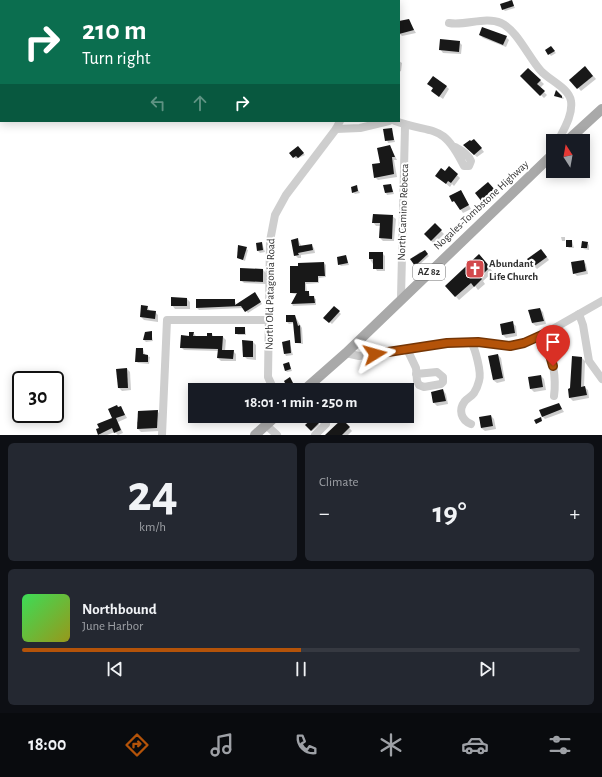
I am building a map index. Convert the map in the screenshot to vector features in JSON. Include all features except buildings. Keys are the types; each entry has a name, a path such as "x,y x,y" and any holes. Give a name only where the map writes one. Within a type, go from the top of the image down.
{"main road":[{"path":"575,134 602,109"},
{"name":"Nogales-Tombstone Highway","path":"312,383 346,353 401,298 546,161"},
{"path":"255,435 266,425"}],"street":[{"path":"449,23 460,25 489,20 500,22 508,27 531,60 571,99 571,110 561,134"},
{"name":"North Old Patagonia Road","path":"271,383 268,377 270,240 275,214 286,195 336,129 340,122"},
{"path":"336,129 360,128 384,122"},
{"path":"397,122 405,126 423,128 438,132 448,139 455,147"},
{"name":"North Camino Rebecca","path":"401,298 405,126"},
{"path":"346,353 359,356 447,343 471,342 510,346 524,343 544,334 602,301"},
{"path":"579,314 583,325 589,361 602,379"},
{"path":"162,435 167,320 269,320"},
{"path":"544,334 550,351 556,382 554,396"},
{"path":"471,342 475,348 480,379 474,393 465,401 462,408 462,417 465,422 471,424"},
{"path":"407,349 416,368 416,374"},
{"path":"315,435 326,424 325,423"},
{"path":"266,425 277,435"}],"place":[{"name":"Abundant Life Church","path":"475,269"}],"route":[{"path":"375,354 447,343 478,342 510,346 524,343 544,334 553,366"}]}
